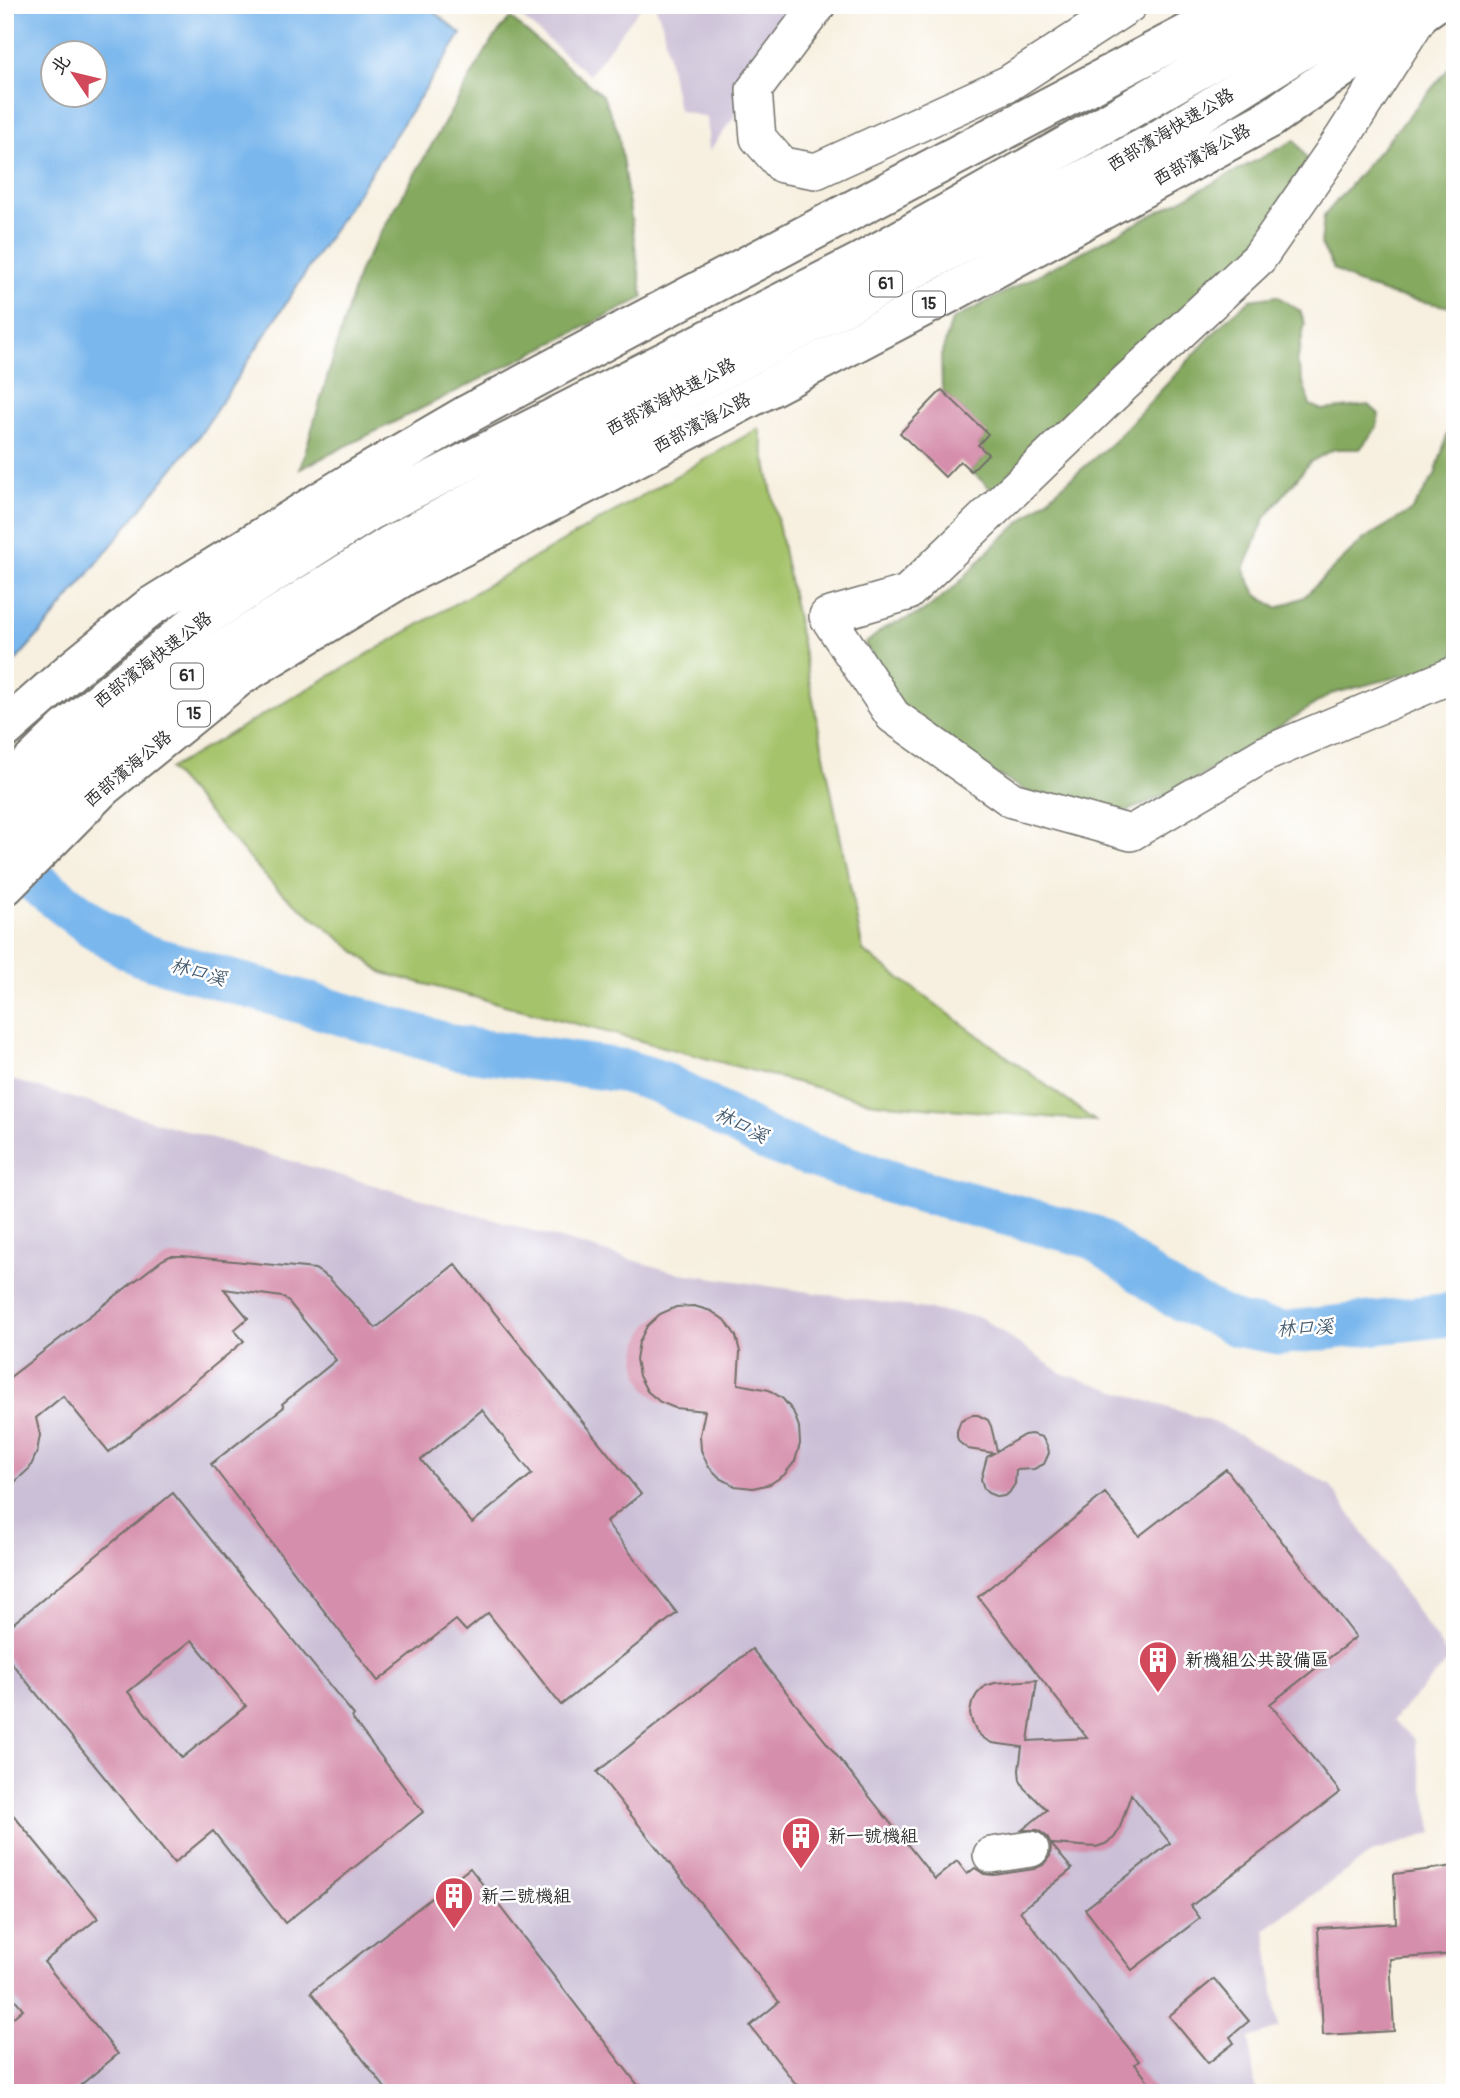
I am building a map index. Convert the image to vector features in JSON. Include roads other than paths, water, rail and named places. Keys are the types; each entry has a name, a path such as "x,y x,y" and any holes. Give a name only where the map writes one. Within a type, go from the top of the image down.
{"main road":[{"path":"5,729 150,607 350,483 470,413 1242,5"},
{"name":"西部濱海快速公路","path":"5,788 66,729 197,622 370,511 859,262 1310,5"},
{"name":"西部濱海快速公路","path":"5,837 92,750 210,658 390,545 1153,144 1370,5"},
{"name":"西部濱海公路","path":"5,886 103,787 240,676 408,574 950,293 1271,118 1427,9"}],"street":[{"path":"818,5 754,90 758,138 782,165 816,171 1009,83 1129,5"},
{"path":"1427,9 1259,258 907,593 827,616 893,716 1012,800 1131,833 1265,754 1455,674"},
{"path":"991,1856 1031,1849"}],"water":[{"path":"5,5 426,5 461,34 200,435 49,623 5,673"}],"waterway":[{"name":"林口溪","path":"32,879 93,926 139,954 458,1048 624,1071 660,1082 770,1141 895,1184 1093,1237 1175,1296 1238,1325 1283,1333 1455,1314"}],"place":[{"name":"新機組公共設備區","path":"1158,1694"},
{"name":"新一號機組","path":"801,1870"},
{"name":"新二號機組","path":"454,1930"}]}
